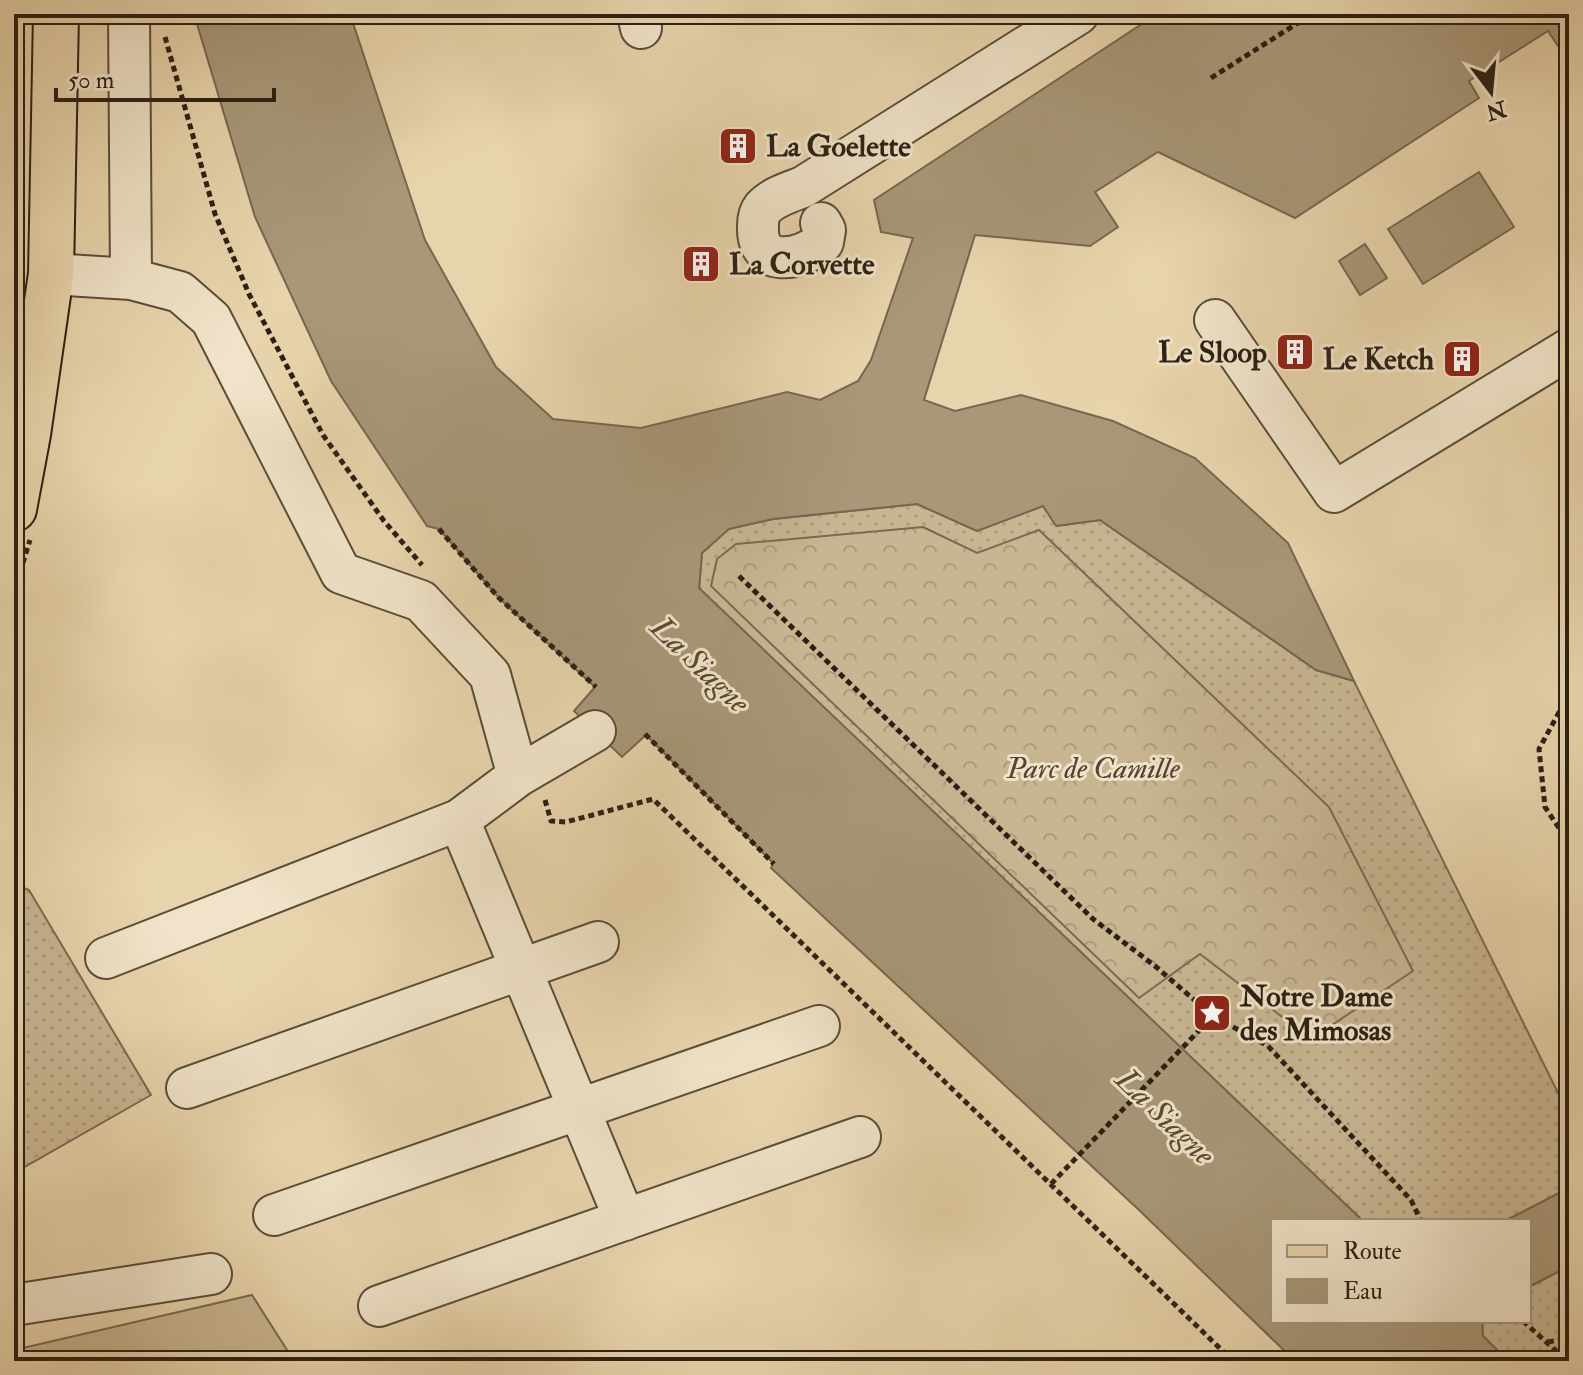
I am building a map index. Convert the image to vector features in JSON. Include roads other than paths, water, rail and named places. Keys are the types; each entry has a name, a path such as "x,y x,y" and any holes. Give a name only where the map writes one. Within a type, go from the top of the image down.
{"main road":[{"path":"14,509 29,334 51,274 56,14"}],"street":[{"path":"821,223 825,230 823,242 792,258 777,257 768,252 759,238 758,219 762,209 774,199 803,187 1078,14"},
{"path":"131,279 146,22"},
{"path":"51,274 131,279 180,292 211,319 341,573 421,601 490,675 526,771"},
{"path":"1215,320 1334,492 1569,349"},
{"path":"106,958 459,820 526,771 595,731"},
{"path":"459,820 625,1220"},
{"path":"187,1088 598,942"},
{"path":"274,1215 819,1026"},
{"path":"379,1306 860,1137"},
{"path":"14,1305 211,1274"}],"water":[{"name":"La Siagne","path":"194,14 350,14 425,240 496,367 553,419 641,428 787,392 820,400 858,381 871,360 913,238 881,232 874,200 1157,14 1569,14 1569,39 1558,46 1548,31 1469,81 1479,98 1295,218 1158,152 1095,192 1118,227 1090,246 975,235 924,400 955,411 1021,395 1113,421 1195,458 1288,543 1354,681 1316,670 1100,520 1056,526 1043,506 977,531 917,504 773,519 729,529 702,553 699,588 1361,1219 1271,1219 1271,1323 1482,1323 1483,1336 1508,1361 1295,1361 1139,1210 771,868 773,863 646,735 622,757 574,711 595,687 498,597 439,529 427,526 331,381 255,217"},
{"path":"1479,172 1514,227 1423,284 1388,229"},
{"path":"1365,244 1387,278 1360,295 1339,261"},
{"path":"1569,1188 1569,1266 1531,1286 1531,1219 1509,1219"}],"place":[{"name":"La Goelette","path":"738,146"},
{"name":"La Corvette","path":"701,264"},
{"name":"Le Sloop","path":"1295,352"},
{"name":"Le Ketch","path":"1462,359"},
{"name":"Notre Dame des Mimosas","path":"1212,1013"}],"park label":[{"name":"Parc de Camille","path":"1093,768"}]}
